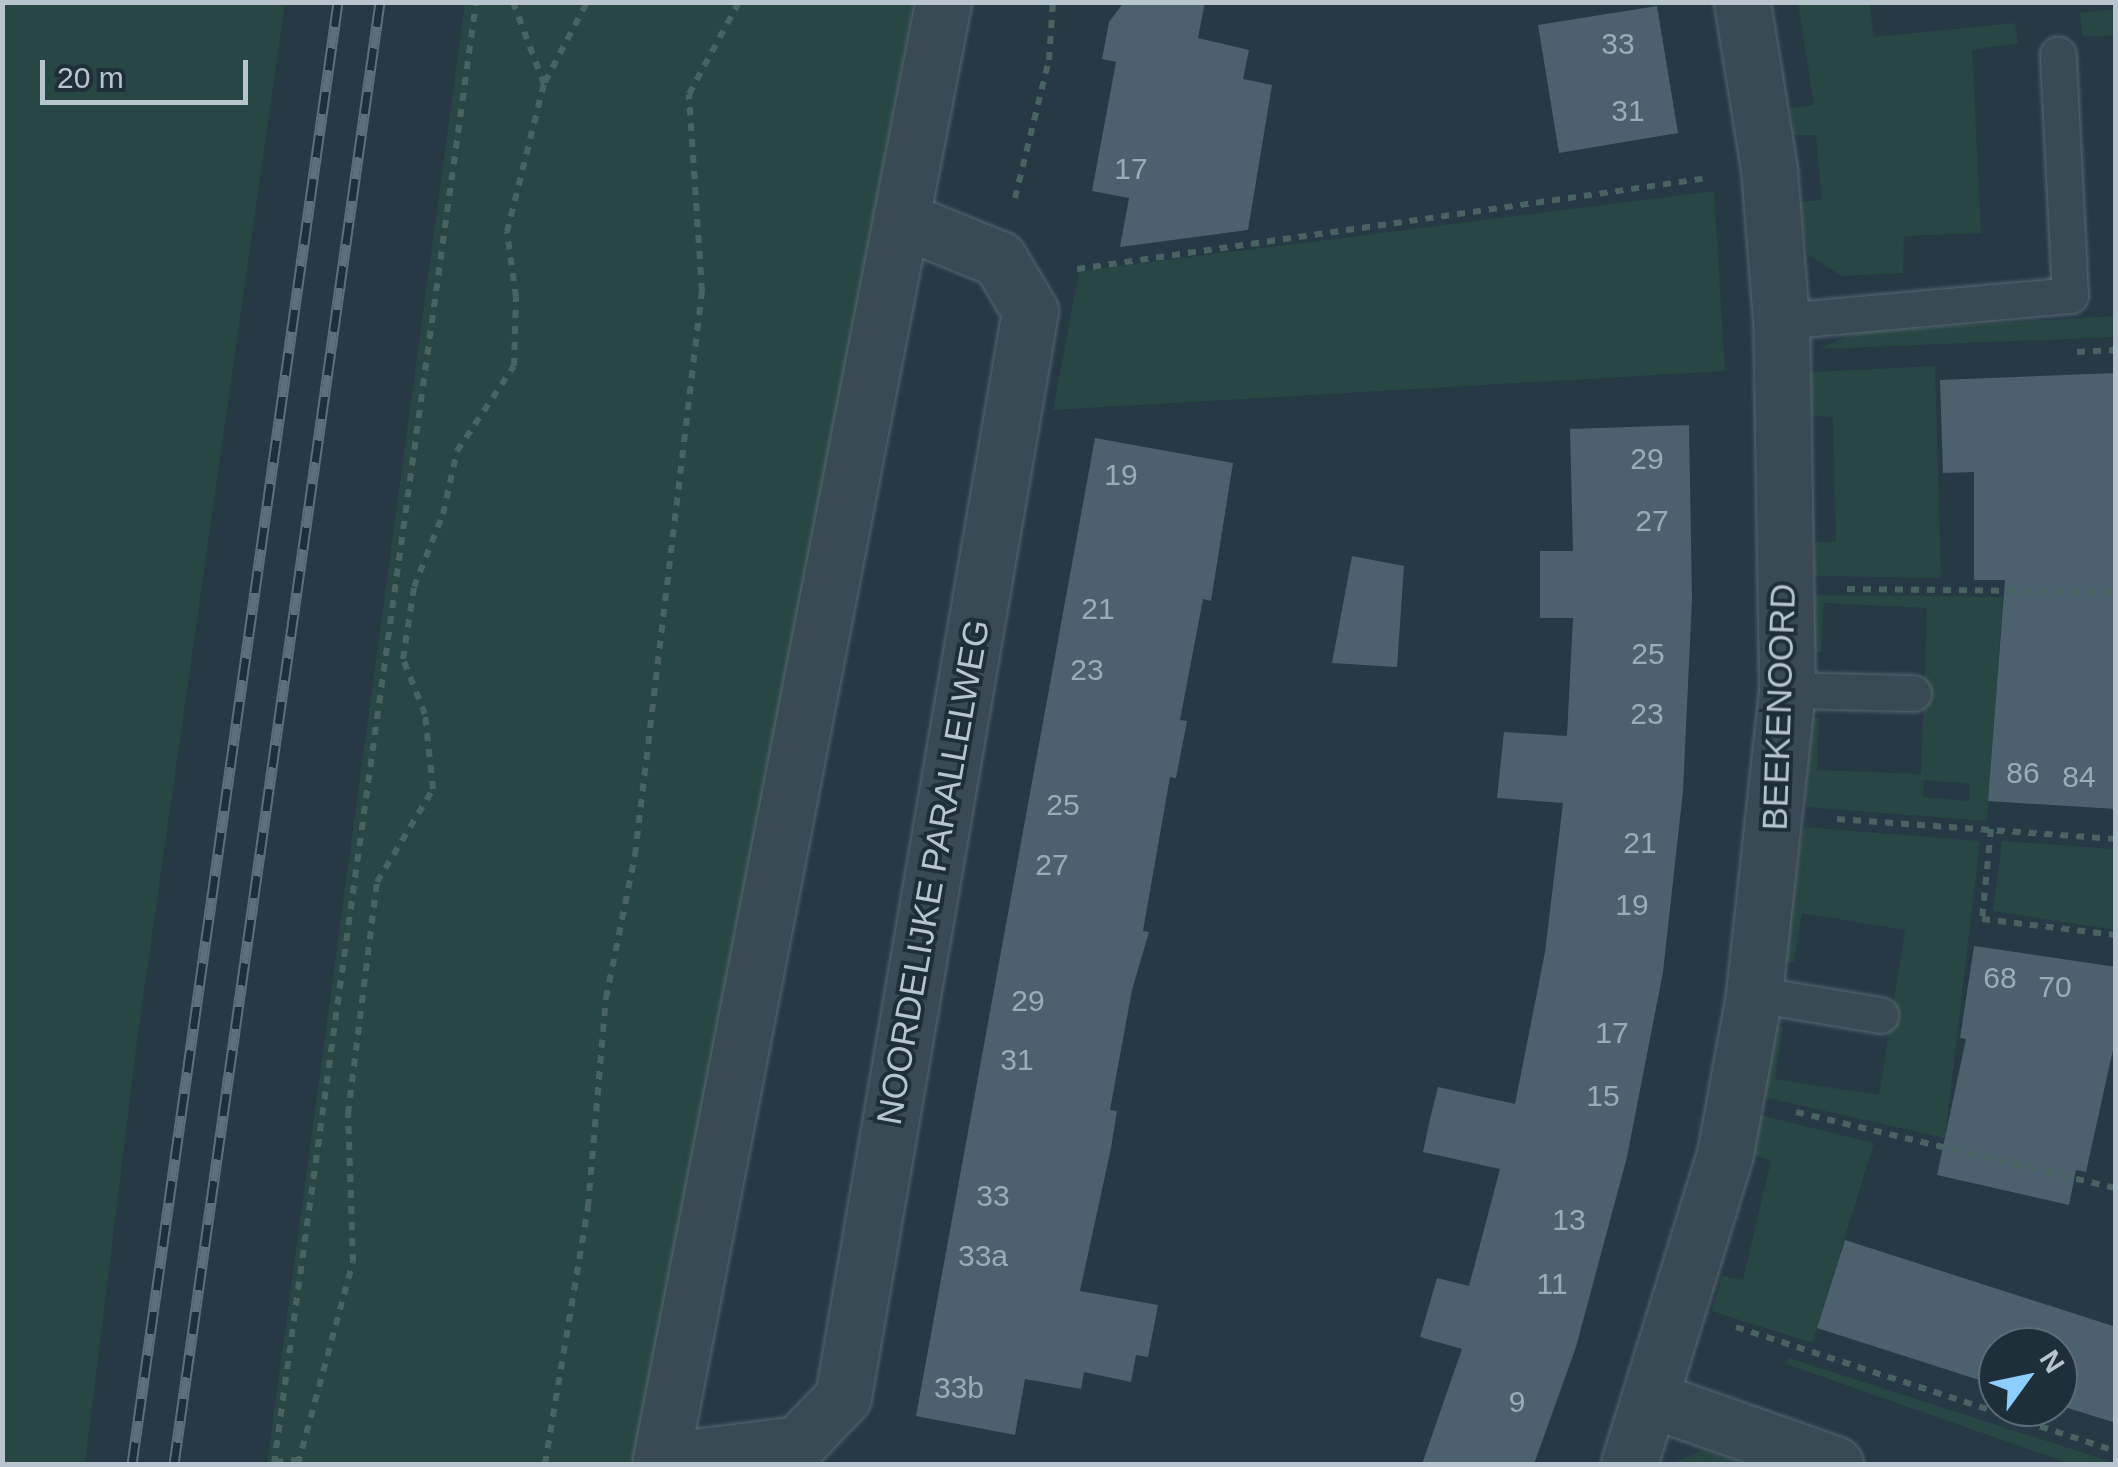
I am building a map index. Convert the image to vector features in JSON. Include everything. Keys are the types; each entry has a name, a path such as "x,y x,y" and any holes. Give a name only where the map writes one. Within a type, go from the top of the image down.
{"street":[{"name":"NOORDELIJKE PARALLELWEG","path":"943,2 661,1462 798,1444 842,1397 1030,311 999,259"},
{"name":"BEEKENOORD","path":"1629,1464 1654,1400 1735,1098 1754,994 1776,814 1786,690 1781,321 1769,170 1742,2"},
{"path":"900,219 999,259"},
{"path":"1654,1400 1835,1464"}],"lane":[{"path":"1781,321 2070,296 2058,54"},
{"path":"1786,690 1913,693"},
{"path":"1754,994 1880,1015"}],"path":[{"path":"476,2 274,1463 298,1462 352,1262 348,1114 377,882 433,789 425,714 403,659 414,587 444,514 457,451 514,366 516,297 507,232 544,84 587,2"},
{"path":"513,2 544,84"},
{"path":"545,1464 588,1207 606,998 635,855 702,291 689,94 739,2"},
{"path":"1053,2 1049,60 999,259 1064,270 1769,170"},
{"path":"1785,588 2116,592"},
{"path":"1776,814 2116,838"},
{"path":"1991,830 1982,919 2116,935"},
{"path":"1735,1098 2116,1188"},
{"path":"1680,1309 2116,1450"}],"green space":[{"path":"2,3 285,3 138,1033 85,1464 3,1464"},
{"path":"465,3 913,3 643,1464 267,1464"},
{"path":"1798,3 1869,3 1874,37 2015,23 2018,43 1972,50 1981,233 1904,236 1903,273 1842,276 1808,255 1800,202 1822,200 1816,135 1794,135 1791,108 1814,105"},
{"path":"2115,9 2115,35 2083,37 2080,13"},
{"path":"1714,191 1725,371 1053,410 1079,271"},
{"path":"2115,316 2115,337 1820,349 1855,332"},
{"path":"1935,366 1941,578 1814,576 1815,543 1836,541 1833,417 1812,416 1810,372"},
{"path":"1814,595 2003,597 1987,821 1805,807 1811,718 1819,718 1817,770 1921,774 1927,608 1824,603 1821,652 1813,652","holes":["1924,780 1970,784 1969,801 1923,797"]},
{"path":"1803,827 1980,841 1945,1138 1763,1097 1776,1026 1783,1027 1775,1079 1879,1095 1905,930 1802,913 1794,962 1784,962"},
{"path":"2002,841 2115,849 2115,930 1993,911"},
{"path":"1760,1115 1874,1143 1812,1343 1712,1311 1722,1276 1743,1280 1771,1160 1752,1155"},
{"path":"1789,1358 1978,1419 1978,1427 2003,1427 2115,1464 2070,1464 1786,1364"},
{"path":"1702,1451 1711,1453 1746,1464 1670,1464"}],"building":[{"path":"1124,2 1205,2 1198,38 1249,50 1243,79 1272,85 1248,230 1120,247 1129,198 1092,191 1116,62 1102,59 1109,22"},
{"path":"1657,6 1678,133 1559,153 1538,25"},
{"path":"2116,373 2116,809 1988,801 2005,580 1974,580 1974,472 1943,473 1940,380"},
{"path":"1689,425 1692,599 1683,791 1663,972 1627,1157 1576,1347 1534,1464 1422,1464 1462,1349 1420,1337 1437,1278 1469,1286 1500,1169 1423,1152 1430,1119 1438,1087 1515,1104 1545,952 1563,803 1497,798 1504,732 1567,736 1573,618 1540,618 1540,551 1573,551 1570,429"},
{"path":"1095,438 1233,463 1211,601 1203,599 1180,720 1187,721 1176,778 1170,777 1143,931 1149,932 1132,990 1110,1110 1117,1111 1111,1148 1080,1291 1158,1305 1148,1357 1136,1355 1131,1382 1084,1372 1081,1389 1025,1379 1015,1435 916,1416"},
{"path":"1352,556 1404,566 1397,667 1332,663"},
{"path":"1974,946 2116,967 2116,1036 2086,1172 2076,1170 2069,1205 1937,1175 1966,1039 1960,1038"},
{"path":"1845,1240 2116,1327 2116,1423 2078,1411 2078,1327 1978,1327 1978,1380 1817,1328"}],"railway":[{"path":"132,1464 338,2"},
{"path":"174,1464 380,2"}]}
